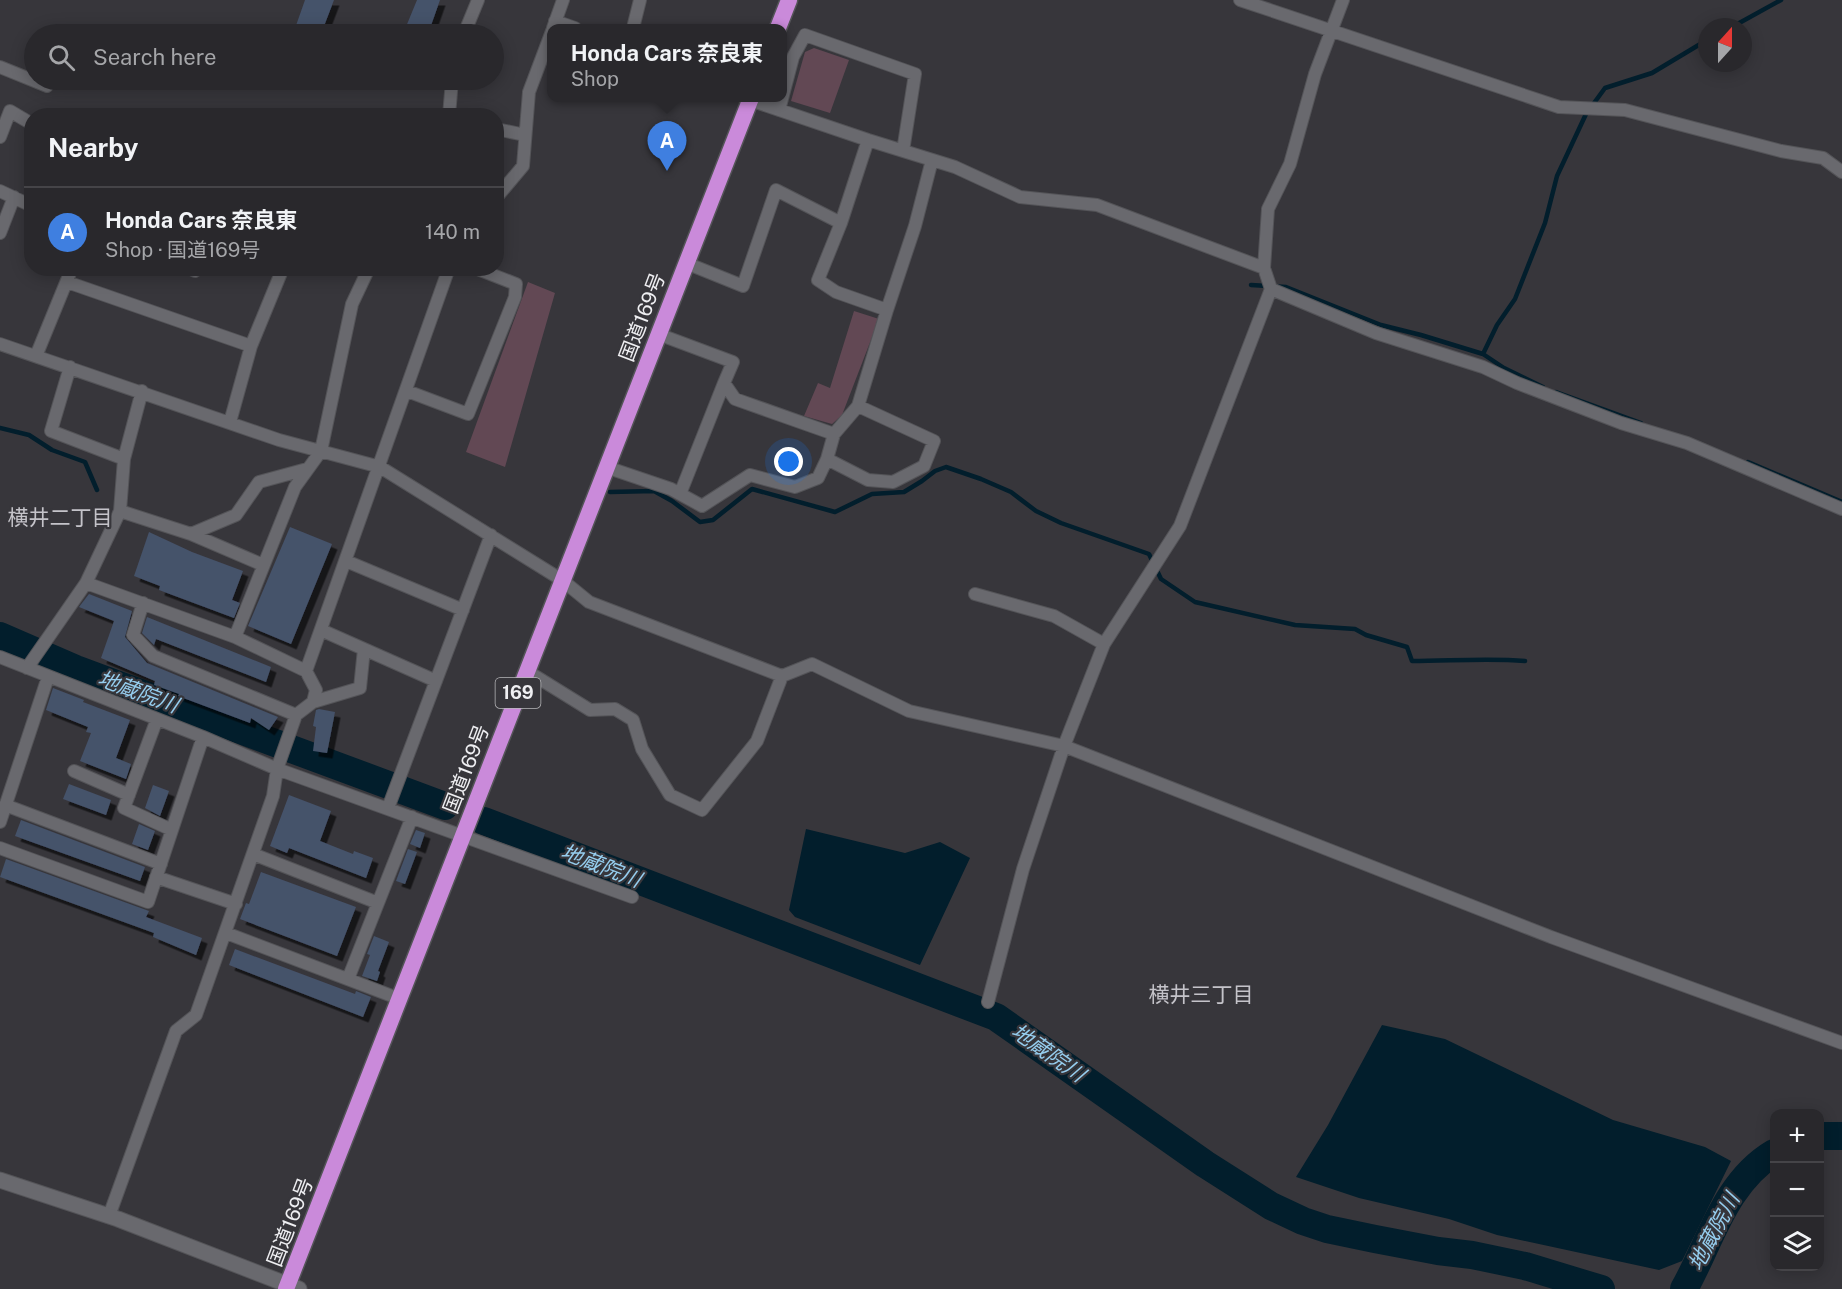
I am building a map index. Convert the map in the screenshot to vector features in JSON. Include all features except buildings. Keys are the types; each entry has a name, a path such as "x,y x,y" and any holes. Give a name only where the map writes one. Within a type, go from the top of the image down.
{"highway":[{"path":"780,24 789,0"},
{"name":"国道169号","path":"291,1288 400,999 746,102"}],"street":[{"path":"468,24 478,0"},
{"path":"554,24 563,0"},
{"path":"634,24 640,0"},
{"path":"1240,0 1559,107 1625,111 1781,151 1823,158 1842,172"},
{"path":"988,1002 1023,869 1064,746 1104,644 1180,526 1271,289 1264,268 1268,209 1290,164 1315,74 1343,0"},
{"path":"787,80 793,57 805,34 915,74 903,151"},
{"path":"504,189 523,166 529,92 547,43"},
{"path":"0,67 24,77"},
{"path":"450,108 451,90"},
{"path":"758,102 868,140 956,167 1020,197 1097,205 1264,268"},
{"path":"779,110 781,102"},
{"path":"0,137 10,111 24,119"},
{"path":"504,131 525,135"},
{"path":"868,140 841,223 818,280 837,292 887,310"},
{"path":"606,467 680,494 702,506 750,475 795,487 818,478 827,459 834,434 858,406 915,225 932,160"},
{"path":"686,263 743,286 776,190 841,223"},
{"path":"0,191 24,202"},
{"path":"0,233 14,197"},
{"path":"36,356 69,276"},
{"path":"230,422 251,346 280,276"},
{"path":"235,637 295,487 321,451 352,303 365,276"},
{"path":"306,671 446,276"},
{"path":"406,391 468,414 515,297 516,284 496,276"},
{"path":"67,282 251,346"},
{"path":"1271,289 1376,333 1483,367 1517,383 1621,423 1688,443 1842,509"},
{"path":"658,334 733,362 680,494"},
{"path":"0,344 279,440 380,466 562,580 589,602 782,676 812,664 909,711 1064,746 1551,937 1842,1043"},
{"path":"70,367 51,431 124,459"},
{"path":"724,383 735,399 834,434"},
{"path":"27,668 86,583 120,511 124,459 142,391"},
{"path":"827,459 868,480 893,482 924,466 934,441 858,406"},
{"path":"191,534 237,515 259,482 307,469"},
{"path":"120,511 191,534 264,566"},
{"path":"388,808 490,536"},
{"path":"346,561 463,610"},
{"path":"86,583 235,637 306,671 316,690 313,702"},
{"path":"975,594 1054,616 1104,644"},
{"path":"143,603 133,635 153,656 296,714"},
{"path":"321,630 436,681"},
{"path":"109,1216 176,1031 196,1015 273,796 277,769 296,714 313,702 360,688 364,649"},
{"path":"0,657 203,737 277,769 632,897"},
{"path":"527,671 591,710 615,709 633,720 642,749 670,795 702,810 757,741 782,676"},
{"path":"0,822 48,677"},
{"path":"157,719 124,808 172,830"},
{"path":"0,848 148,902 203,737"},
{"path":"75,771 129,795"},
{"path":"5,805 161,864"},
{"path":"348,979 412,817"},
{"path":"253,854 378,903"},
{"path":"156,877 236,904"},
{"path":"226,933 400,999"},
{"path":"0,1180 109,1216 291,1288"}],"shaded area":[{"path":"814,48 849,60 830,113 791,101 805,52"},
{"path":"528,282 555,293 505,467 466,452"},
{"path":"854,311 879,319 842,415 832,424 804,416 818,383 830,388"}],"water":[{"path":"806,829 905,853 940,842 970,858 920,965 795,917 789,910"},
{"path":"1382,1025 1445,1039 1613,1120 1705,1147 1731,1161 1682,1261 1659,1270 1497,1235 1449,1219 1359,1198 1296,1177 1328,1125"}],"waterway":[{"path":"1748,18 1781,0"},
{"path":"1483,354 1497,325 1515,299 1545,223 1557,176 1586,114 1605,88 1652,73 1698,45"},
{"path":"1251,285 1286,287 1381,325 1483,354 1504,368 1543,387"},
{"path":"1556,392 1641,423"},
{"path":"0,428 29,435 52,450 85,462 97,490"},
{"path":"1748,462 1842,502"},
{"path":"610,492 654,491 700,522 713,520 752,489 835,512 872,494 904,492 935,471 946,467 1011,492 1036,511 1061,523 1149,554 1161,579 1195,602 1295,625 1355,629 1366,635 1407,647 1412,661 1525,661"},
{"name":"地蔵院川","path":"0,636 76,669 445,806"},
{"name":"地蔵院川","path":"484,821 996,1017 1205,1164 1271,1206 1303,1221 1327,1229 1375,1239 1525,1266 1601,1289"},
{"name":"地蔵院川","path":"1824,1136 1842,1136"},
{"name":"地蔵院川","path":"1684,1289 1731,1197 1757,1165 1770,1156"}],"place":[{"name":"Honda Cars 奈良東","path":"667,171"}],"district":[{"name":"横井二丁目","path":"60,518"},
{"name":"横井三丁目","path":"1201,995"}]}
